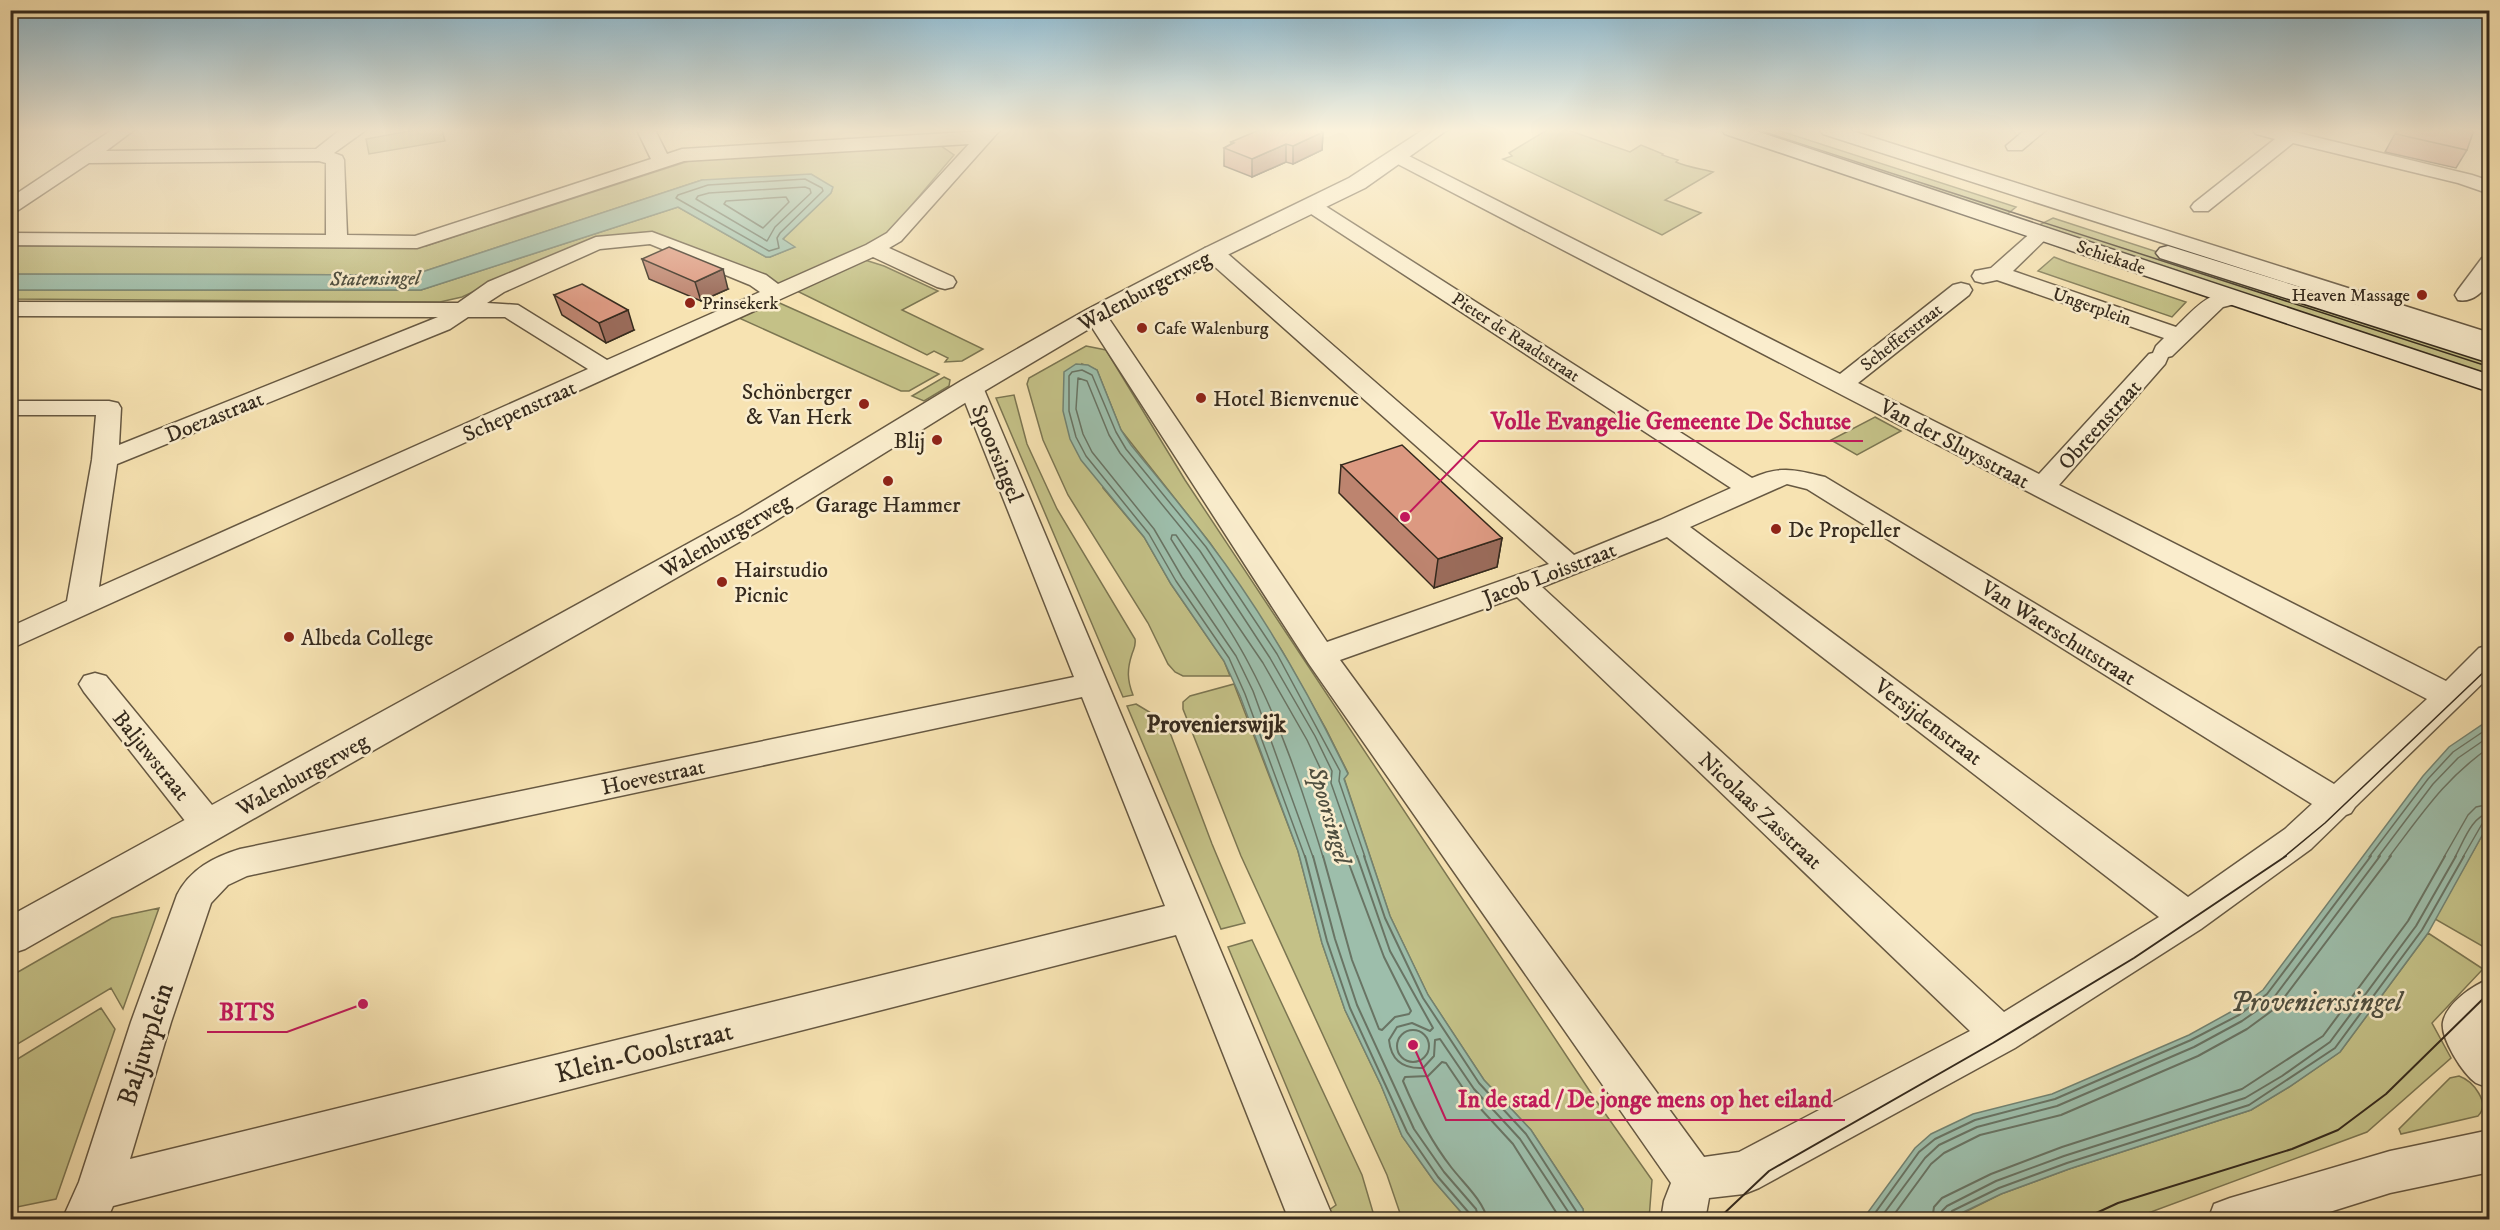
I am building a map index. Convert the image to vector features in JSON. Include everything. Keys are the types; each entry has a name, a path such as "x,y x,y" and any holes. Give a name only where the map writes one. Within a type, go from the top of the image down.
{"street":[{"path":"10,207 40,187"},
{"path":"336,187 337,242"},
{"path":"10,239 417,242 581,187"},
{"name":"Schepenstraat","path":"10,639 873,249 894,237 939,187"},
{"name":"Walenburgerweg","path":"10,937 751,522 971,387 1095,315 1213,253 1348,187"},
{"name":"Van der Sluysstraat","path":"1454,187 1842,384 2450,698"},
{"name":"Schiekade","path":"1905,187 2490,384"},
{"name":"Schiekade","path":"1967,187 2490,355"},
{"name":"Schiekade","path":"2009,187 2490,341"},
{"path":"2202,207 2226,187"},
{"name":"Pieter de Raadtstraat","path":"1312,206 1762,483"},
{"path":"1998,273 2042,233"},
{"path":"460,310 496,287 596,243 630,238 652,238 700,255 758,280 777,293"},
{"path":"873,249 945,282"},
{"path":"1213,253 1570,567"},
{"path":"2466,295 2490,263"},
{"name":"Schefferstraat","path":"1842,384 1979,277 1998,273"},
{"name":"Ungerplein","path":"1998,273 2179,336"},
{"path":"2179,336 2215,302 2231,298"},
{"path":"10,309 510,310 607,370"},
{"name":"Doezastraat","path":"105,460 442,324 460,310"},
{"path":"1095,315 1320,656 1689,1199 1744,1173 2001,1035 2188,918 2298,839 2450,698 2490,656"},
{"name":"Obreenstraat","path":"2041,488 2179,336"},
{"name":"Spoorsingel","path":"971,387 1312,1220"},
{"path":"10,408 110,408 105,460 81,606"},
{"name":"Van Waerschutstraat","path":"1762,483 1787,476 1816,483 2338,804"},
{"name":"Jacob Loisstraat","path":"1320,656 1570,567 1670,526 1762,483"},
{"name":"Versijdenstraat","path":"1670,526 2188,918"},
{"name":"Nicolaas Zasstraat","path":"1522,585 2001,1035"},
{"name":"Baljuwstraat","path":"95,684 209,826"},
{"name":"Hoevestraat","path":"215,875 240,862 1092,684"},
{"name":"Baljuwplein","path":"92,1204 195,895 215,875"},
{"name":"Klein-Coolstraat","path":"92,1204 1188,916"},
{"path":"2490,996 2463,1022 2462,1030 2472,1049 2490,1069"},
{"path":"2230,1220 2391,1172 2490,1151"}],"shaded area":[{"path":"607,187 679,187 413,275 11,274 11,246 426,246"},
{"path":"782,187 927,187 889,232 877,240 780,286 630,234 501,279 462,297 440,302 10,299 11,290 421,290 678,207 766,257 770,257 794,247 783,240 785,236 831,192"},
{"path":"1562,187 1687,187 1665,200 1701,213 1662,235"},
{"path":"1919,187 1955,187 2016,207 2005,216"},
{"path":"2053,218 2489,360 2489,375 2037,226"},
{"path":"2054,257 2186,302 2172,317 2038,271"},
{"path":"865,260 884,266 938,291 902,310 983,349 962,361 945,362 948,358 934,351 927,355 797,291"},
{"path":"775,301 939,374 909,391 901,391 739,318"},
{"path":"1086,346 1106,350 1185,480 1597,1102 1652,1180 1649,1219 1584,1219 1583,1209 1531,1130 1484,1080 1428,995 1390,916 1344,778 1348,773 1326,729 1282,651 1243,591 1210,543 1121,430 1097,370 1082,364 1103,488 1144,537 1171,584 1224,661 1230,676 1183,676 1175,672 1168,664 1148,623 1068,495 1043,440 1027,384 1029,378"},
{"path":"944,377 950,380 949,386 924,401 912,396"},
{"path":"1014,395 1027,444 1057,509 1135,639 1129,670 1133,695 1123,697 996,398"},
{"path":"1875,417 1901,431 1857,455 1831,440"},
{"path":"1234,684 1298,851 1322,943 1345,1010 1381,1085 1402,1136 1434,1181 1467,1219 1402,1219 1387,1175 1241,856 1183,709 1183,702 1190,696"},
{"path":"1136,704 1166,722 1212,844 1245,923 1221,929 1127,706"},
{"path":"2489,823 2489,950 2435,919"},
{"path":"159,908 123,1009 111,988 11,1048 11,976 112,918"},
{"path":"2428,933 2483,969 2432,1023 2451,1058 2367,1132 2132,1219 1949,1220 2001,1194 2069,1169 2251,1110 2340,1052"},
{"path":"1252,940 1362,1175 1375,1219 1333,1219 1329,1210 1336,1205 1228,947"},
{"path":"101,1008 115,1029 56,1199 17,1207 11,1205 11,1063"},
{"path":"2459,1076 2475,1087 2479,1093 2482,1105 2478,1116 2401,1134 2399,1129 2450,1078"}],"water":[{"name":"Statensingel","path":"679,187 833,187 831,193 783,239 795,247 770,257 766,257 678,207 421,290 11,290 11,274 413,275"},
{"path":"1076,364 1088,365 1097,370 1121,430 1229,569 1284,654 1348,774 1344,779 1390,916 1428,995 1484,1080 1531,1130 1583,1209 1584,1219 1467,1219 1434,1181 1402,1136 1381,1085 1345,1010 1322,943 1298,851 1240,696 1224,661 1171,584 1144,537 1081,460 1070,439 1063,411 1064,372"},
{"name":"Provenierssingel","path":"2489,720 2489,823 2428,933 2340,1052 2251,1110 2069,1169 2001,1194 1949,1219 1863,1219 1915,1148 1931,1134 1973,1114 2052,1094 2189,1035 2236,1009 2263,990 2423,776 2449,747"}],"building":[{"path":"669,247 723,269 695,282 642,259"},
{"path":"582,284 628,310 599,323 554,295"},
{"path":"1402,445 1502,538 1438,559 1341,465"}],"tram line":[{"path":"1935,187 2490,367"},
{"path":"2284,857 2325,823 2490,666"},
{"path":"1717,1220 1769,1171 1993,1043 2134,958 2286,856"},
{"path":"2081,1220 2118,1203 2292,1149 2338,1130 2386,1094 2490,992"}],"place":[{"name":"Heaven Massage","path":"2422,295"},
{"name":"Prinsekerk","path":"690,303"},
{"name":"Cafe Walenburg","path":"1142,328"},
{"name":"Hotel Bienvenue","path":"1201,398"},
{"name":"Schönberger & Van Herk","path":"864,404"},
{"name":"Blij","path":"937,440"},
{"name":"Garage Hammer","path":"888,481"},
{"name":"Volle Evangelie Gemeente De Schutse","path":"1405,517"},
{"name":"De Propeller","path":"1776,529"},
{"name":"Hairstudio Picnic","path":"722,582"},
{"name":"Albeda College","path":"289,637"},
{"name":"BITS","path":"363,1004"},
{"name":"In de stad / De jonge mens op het eiland","path":"1413,1045"}],"district":[{"name":"Provenierswijk","path":"1216,724"}]}
